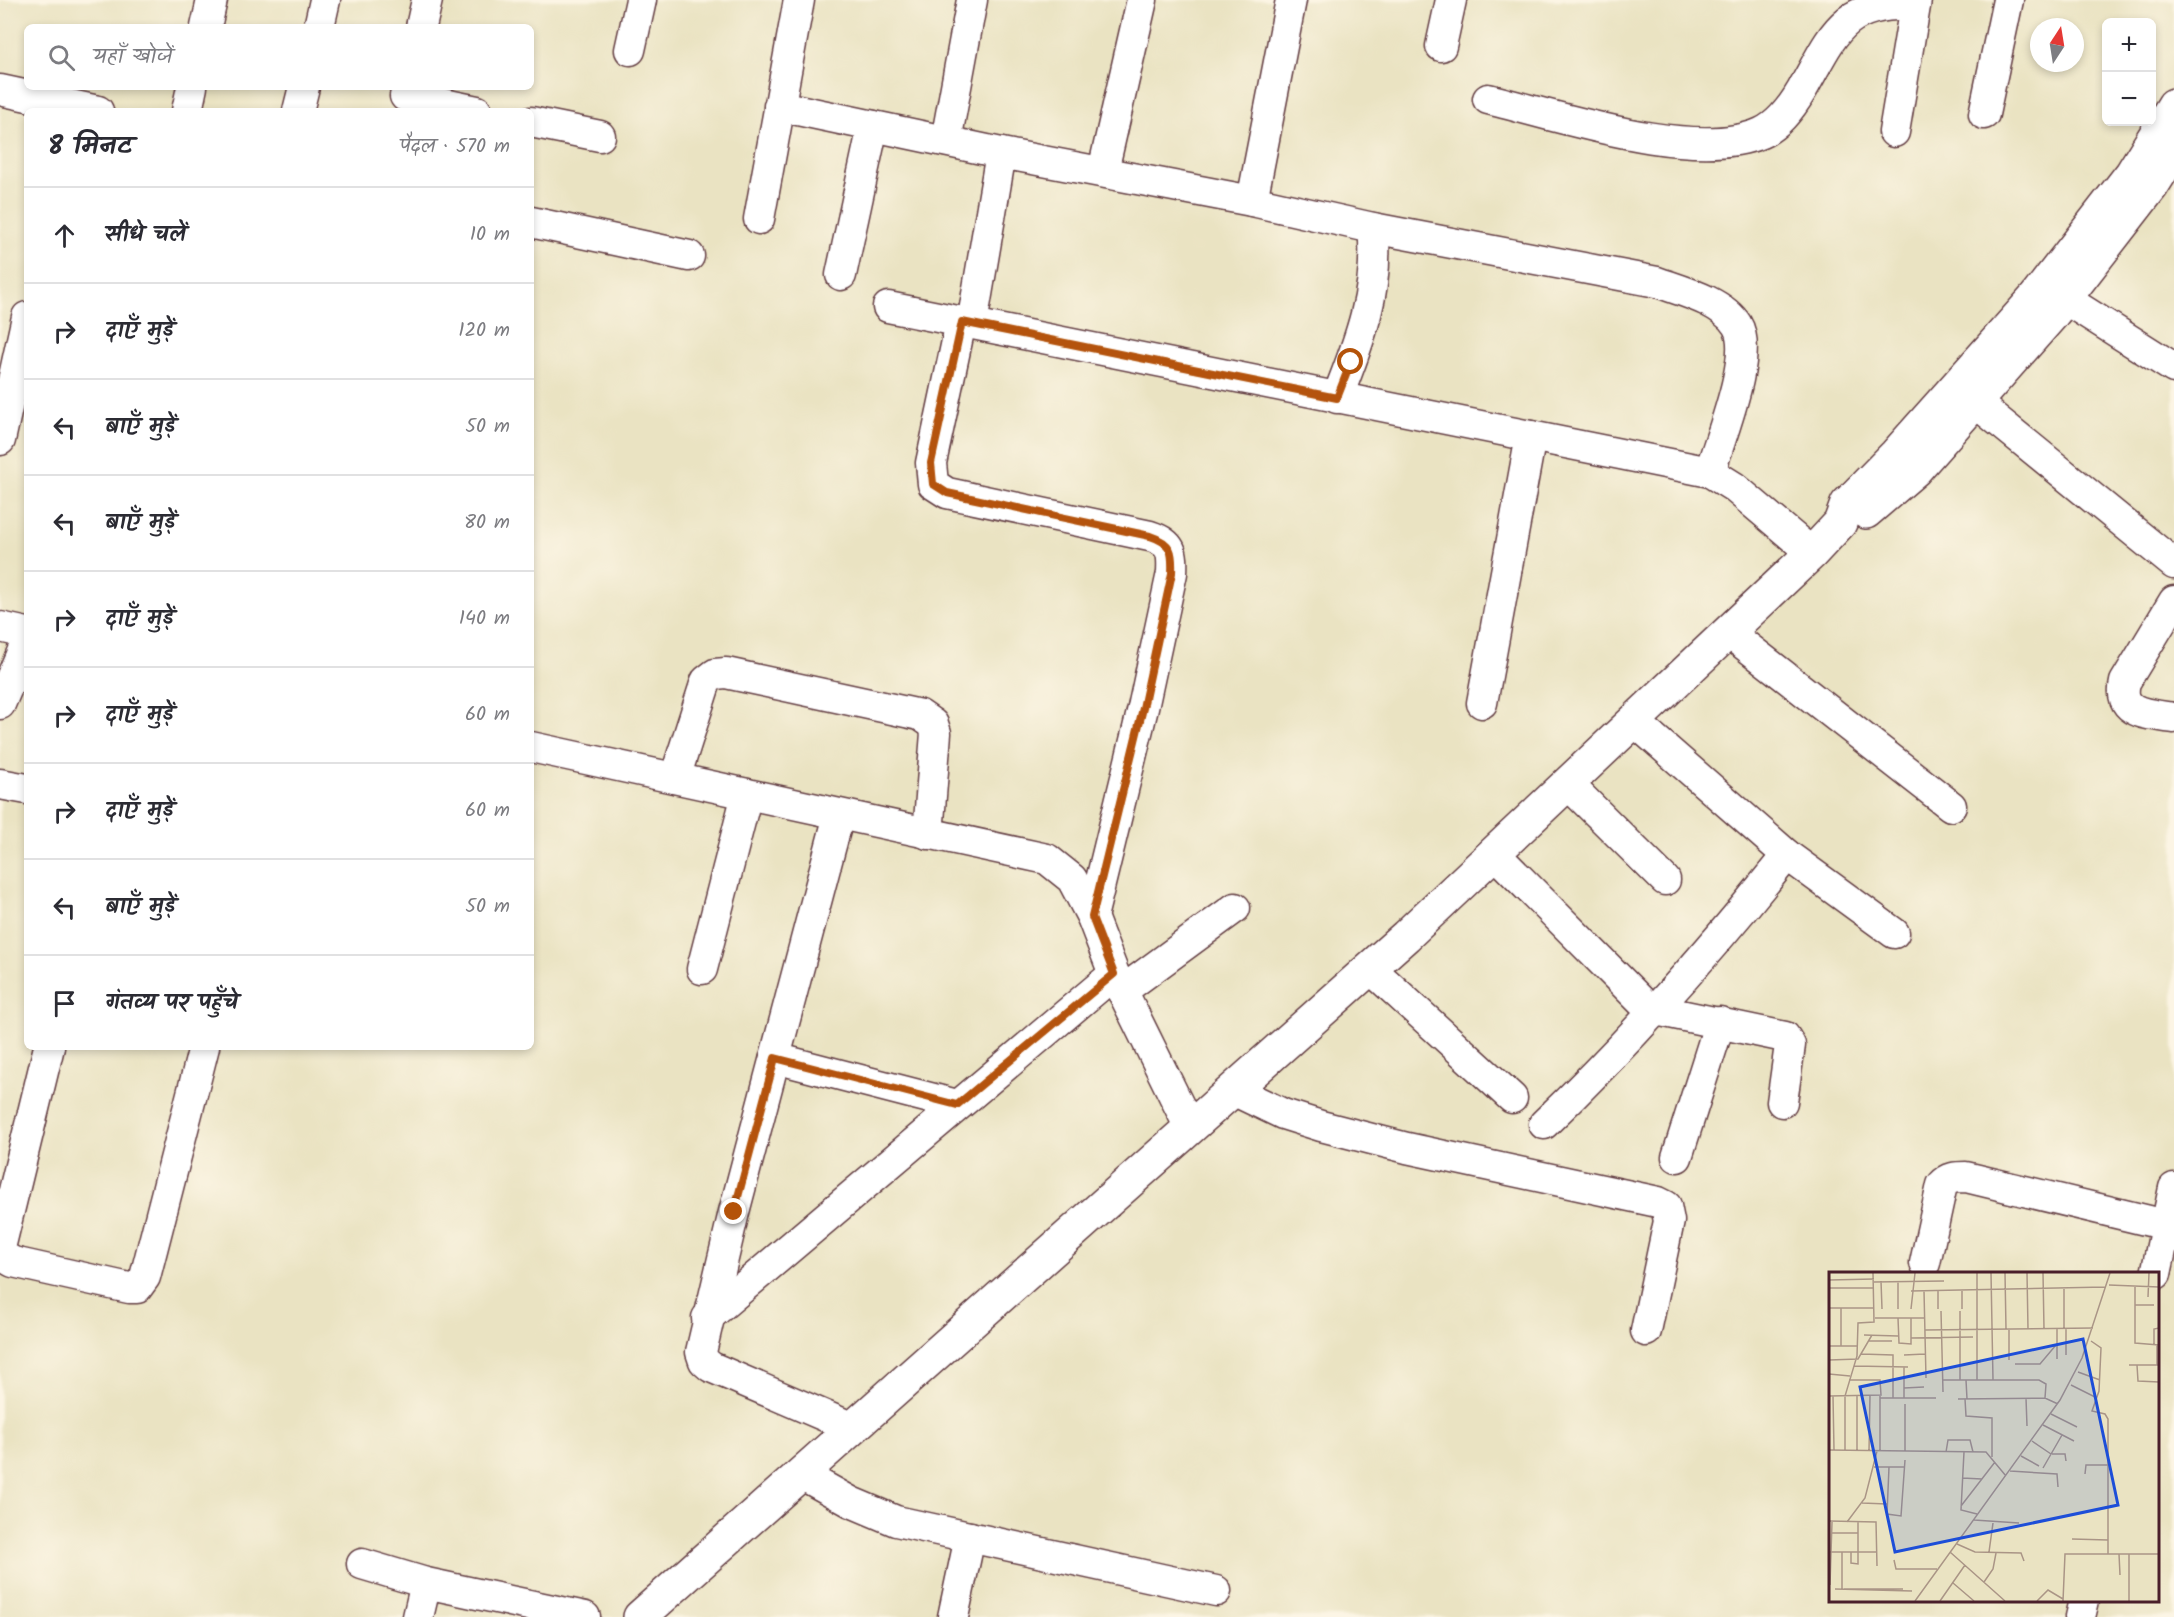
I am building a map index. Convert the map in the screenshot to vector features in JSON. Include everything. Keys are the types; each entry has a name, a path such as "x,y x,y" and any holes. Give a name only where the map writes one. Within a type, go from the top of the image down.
{"highway":[{"path":"640,1617 1370,968 1812,553 1840,523 1847,504 1896,454 2035,298 2132,173 2174,105"},
{"path":"1840,523 1861,516 1915,470 2065,299 2152,186 2174,151"}],"street":[{"path":"207,24 212,0"},
{"path":"320,24 325,0"},
{"path":"422,24 427,0"},
{"path":"630,50 641,0"},
{"path":"759,219 799,0"},
{"path":"946,141 972,0"},
{"path":"1104,171 1142,0"},
{"path":"1252,201 1291,0"},
{"path":"1441,46 1451,0"},
{"path":"1984,114 2008,0"},
{"path":"1488,99 1637,135 1683,141 1727,142 1762,132 1792,107 1831,39 1856,13 1890,3 1915,2 1894,132"},
{"path":"0,90 77,108"},
{"path":"188,108 191,90"},
{"path":"299,108 303,90"},
{"path":"405,98 460,108"},
{"path":"779,106 1000,153 1252,201 1373,228 1657,282 1689,294 1729,316 1738,326 1742,340 1742,365 1710,472"},
{"path":"534,123 600,136"},
{"path":"841,275 873,126"},
{"path":"1000,153 967,323 931,463 933,484 947,493 1164,540 1173,553 1172,573 1143,708 1092,917"},
{"path":"534,223 689,256"},
{"path":"1337,398 1366,318 1374,282 1376,254 1373,228"},
{"path":"2065,299 2174,368"},
{"path":"888,307 1710,472 1734,488 1812,553"},
{"path":"0,440 24,331"},
{"path":"1976,402 2174,564"},
{"path":"1482,703 1531,436"},
{"path":"2174,601 2125,682 2123,693 2130,707 2174,718"},
{"path":"0,627 24,632"},
{"path":"1728,632 1951,806"},
{"path":"0,704 24,648"},
{"path":"675,778 706,681 716,674 726,673 920,715 933,724 936,733 928,834"},
{"path":"1634,721 1787,855 1894,933"},
{"path":"534,748 1047,859 1072,879 1092,917 1118,983 1190,1128"},
{"path":"0,784 24,788"},
{"path":"1568,784 1665,880"},
{"path":"702,969 747,794"},
{"path":"839,814 700,1352 704,1361 711,1367 853,1428"},
{"path":"1494,853 1655,1012 1777,1034 1789,1040 1782,1102"},
{"path":"1544,1124 1614,1057 1655,1012 1718,941 1787,855"},
{"path":"707,1318 957,1105 1118,983 1235,908"},
{"path":"1370,968 1512,1098"},
{"path":"1677,1157 1720,1023"},
{"path":"48,1050 11,1151 0,1248 6,1260 120,1287 137,1288 145,1276 203,1050"},
{"path":"775,1058 957,1105"},
{"path":"1233,1090 1283,1114 1321,1126 1407,1148 1658,1202 1666,1206 1669,1221 1646,1331"},
{"path":"1925,1263 1942,1185 1950,1178 1966,1177 2166,1225"},
{"path":"2156,1272 2174,1188"},
{"path":"801,1474 874,1513 896,1521 1053,1553 1216,1591"},
{"path":"953,1617 970,1537"},
{"path":"362,1564 426,1583 585,1617"},
{"path":"418,1617 426,1583"},
{"path":"2080,1617 2084,1602"}],"route":[{"path":"734,1212 775,1058 957,1105 1114,974 1092,917 1143,708 1172,573 1173,553 1164,540 947,493 939,490 933,484 931,463 962,322 1337,398 1351,362"}]}
